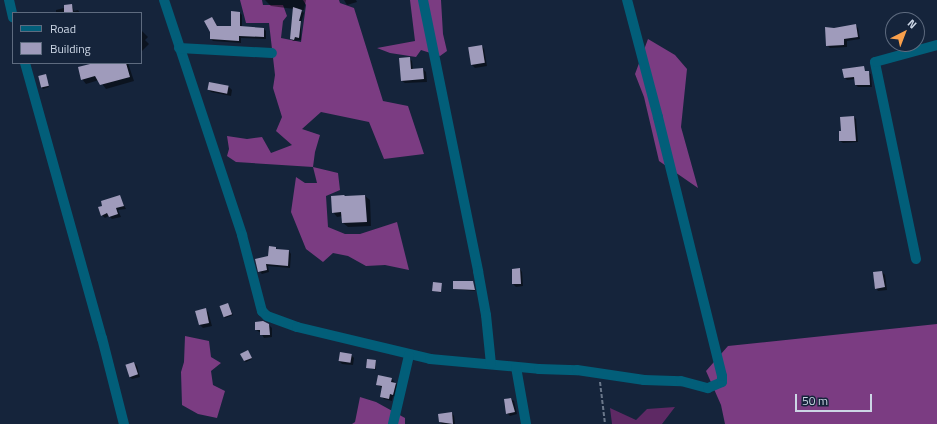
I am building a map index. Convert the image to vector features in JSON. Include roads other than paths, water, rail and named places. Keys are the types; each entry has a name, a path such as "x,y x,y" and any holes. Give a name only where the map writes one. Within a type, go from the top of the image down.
{"street":[{"path":"9,0 12,14"},
{"path":"164,0 242,235 262,311 267,316 297,327 430,359 598,373 644,380 681,381 708,388 722,382 722,376 658,117 627,0"},
{"path":"423,0 478,271 486,315 491,364"},
{"path":"916,259 875,62 937,45"},
{"path":"179,48 272,53"},
{"path":"25,64 102,338 124,424"},
{"path":"393,424 409,355"},
{"path":"516,367 526,424"}]}
